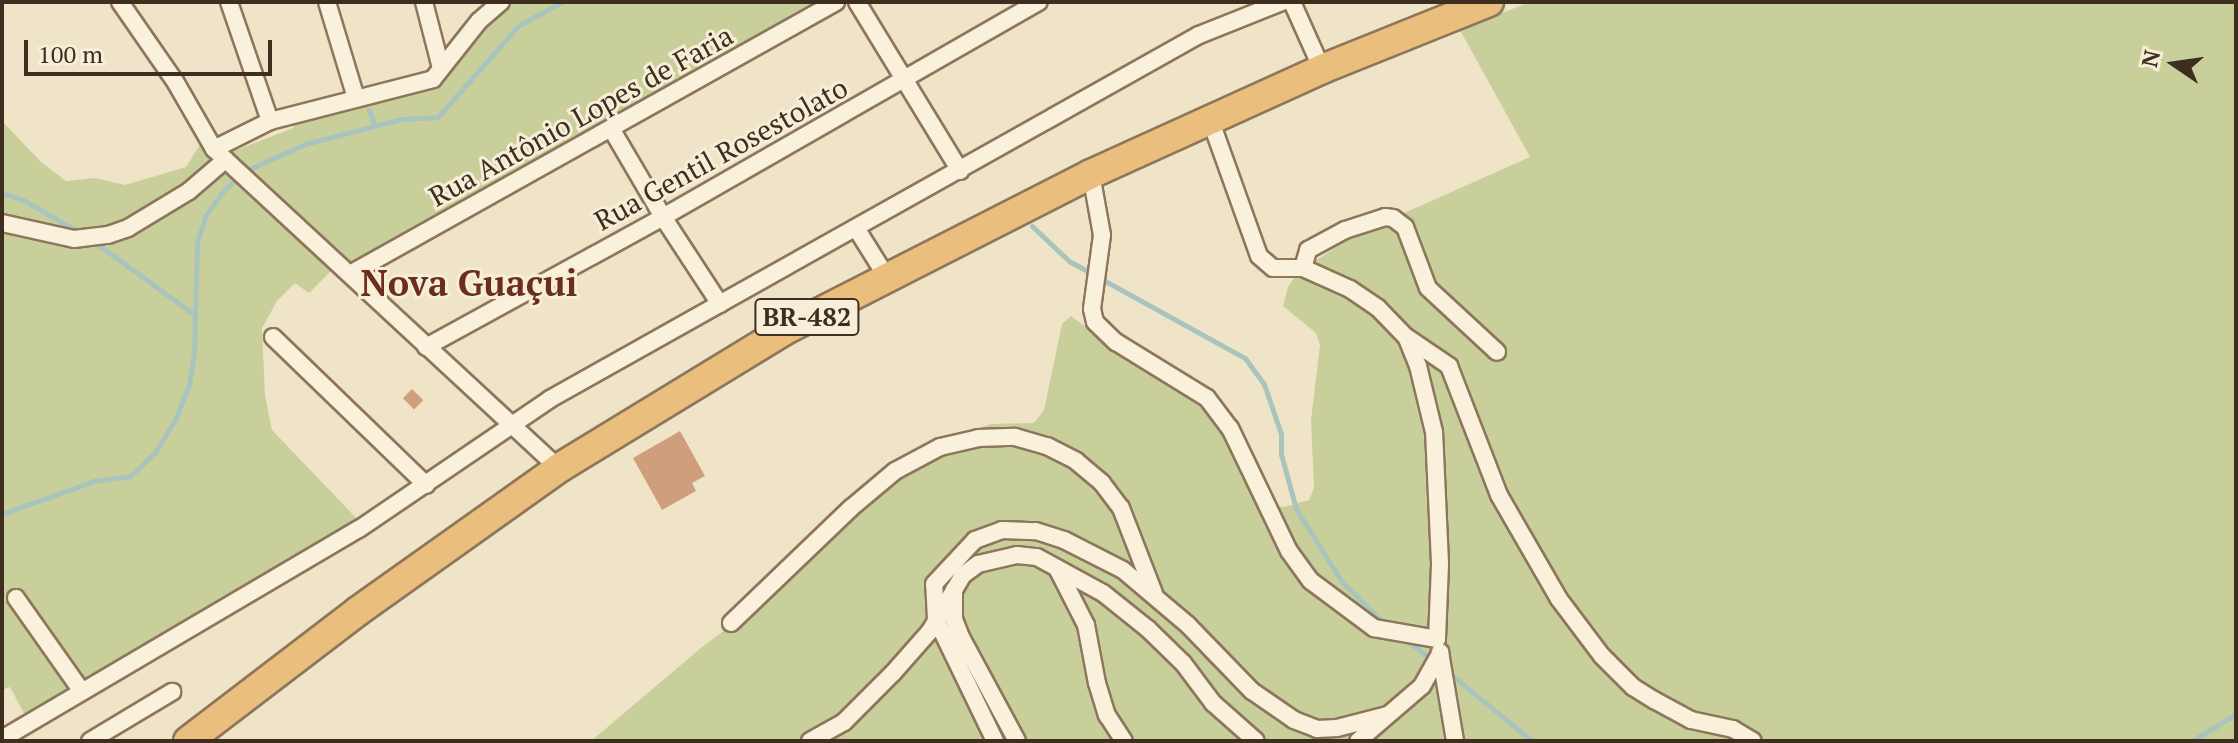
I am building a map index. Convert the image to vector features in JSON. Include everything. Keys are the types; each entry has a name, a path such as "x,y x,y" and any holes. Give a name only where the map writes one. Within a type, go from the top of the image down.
{"highway":[{"name":"BR-482","path":"188,741 358,611 559,468 785,330 1091,174 1322,69 1489,2"}],"street":[{"path":"120,2 229,164 559,468"},
{"path":"229,2 270,121"},
{"path":"327,2 356,98"},
{"path":"424,2 441,68"},
{"path":"2,223 74,239 128,228 229,164 270,121 433,79 479,21 501,2"},
{"name":"Rua Antônio Lopes de Faria","path":"350,274 836,2"},
{"path":"857,2 960,171"},
{"name":"Rua Gentil Rosestolato","path":"426,347 663,217 1039,2"},
{"path":"2,739 359,529 511,425 720,304 1199,35 1282,2"},
{"path":"1292,2 1322,69"},
{"path":"1210,119 1259,256 1273,268 1303,268 1350,289 1378,308 1406,337 1449,366 1499,495 1559,599 1602,656 1633,687 1654,700 1691,720 1733,729 1753,741"},
{"path":"612,130 663,217 720,304"},
{"path":"1091,174 1102,235 1092,309 1095,322 1116,342 1207,398 1230,428 1289,551 1311,581 1374,628 1438,646"},
{"path":"1303,268 1308,250 1345,230 1385,217 1393,218 1405,227 1428,288 1497,352"},
{"path":"856,228 886,276"},
{"path":"273,337 426,485"},
{"path":"1406,337 1418,366 1434,432 1440,563 1438,646 1455,741"},
{"path":"731,623 851,508 895,471 940,447 978,438 1015,437 1047,446 1076,461 1102,483 1121,508 1154,594"},
{"path":"995,741 936,619 934,584 975,540 1002,530 1036,531 1090,550 1154,594 1252,691 1294,720 1317,729 1337,728 1387,715"},
{"path":"810,741 844,722 930,631 963,575 978,564 999,557 1037,557 1103,593 1148,629 1183,663 1213,703 1256,741"},
{"path":"1057,568 1086,625 1097,683 1107,715 1124,741"},
{"path":"955,588 958,628 1017,741"},
{"path":"16,598 81,690"},
{"path":"1358,741 1422,686 1438,646"},
{"path":"90,741 172,692"}],"green space":[{"path":"512,2 816,2 362,259 335,267 309,293 295,283 277,301 262,328 265,395 272,430 361,523 25,715 10,687 2,690 2,121 41,162 66,181 95,178 125,185 186,167 206,135 237,150 293,128 295,122 438,82 496,13"},
{"path":"1530,2 2236,2 2236,741 591,741 702,647 760,604 842,513 937,442 991,424 1034,423 1044,410 1062,324 1071,316 1105,341 1192,393 1224,429 1273,506 1284,507 1309,500 1314,488 1311,420 1320,345 1316,333 1283,306 1288,287 1298,272 1355,235 1530,157 1460,30"}],"building":[{"path":"412,389 423,400 414,410 403,398"},
{"path":"680,431 705,476 692,483 696,491 662,510 633,458"}],"waterway":[{"path":"2,514 94,481 130,476 155,453 175,420 189,385 194,355 197,243 205,216 223,191 245,171 305,144 402,119 438,117 518,26 562,2"},
{"path":"369,110 375,125"},
{"path":"2,193 23,200 81,233"},
{"path":"1032,226 1069,261 1245,358 1264,384 1281,434 1281,454 1296,509 1342,582 1387,626"},
{"path":"93,241 195,315"},
{"path":"1405,639 1432,660"},
{"path":"1449,673 1532,741"},
{"path":"2192,741 2236,714"}],"district":[{"name":"Nova Guaçui","path":"469,283"}]}
